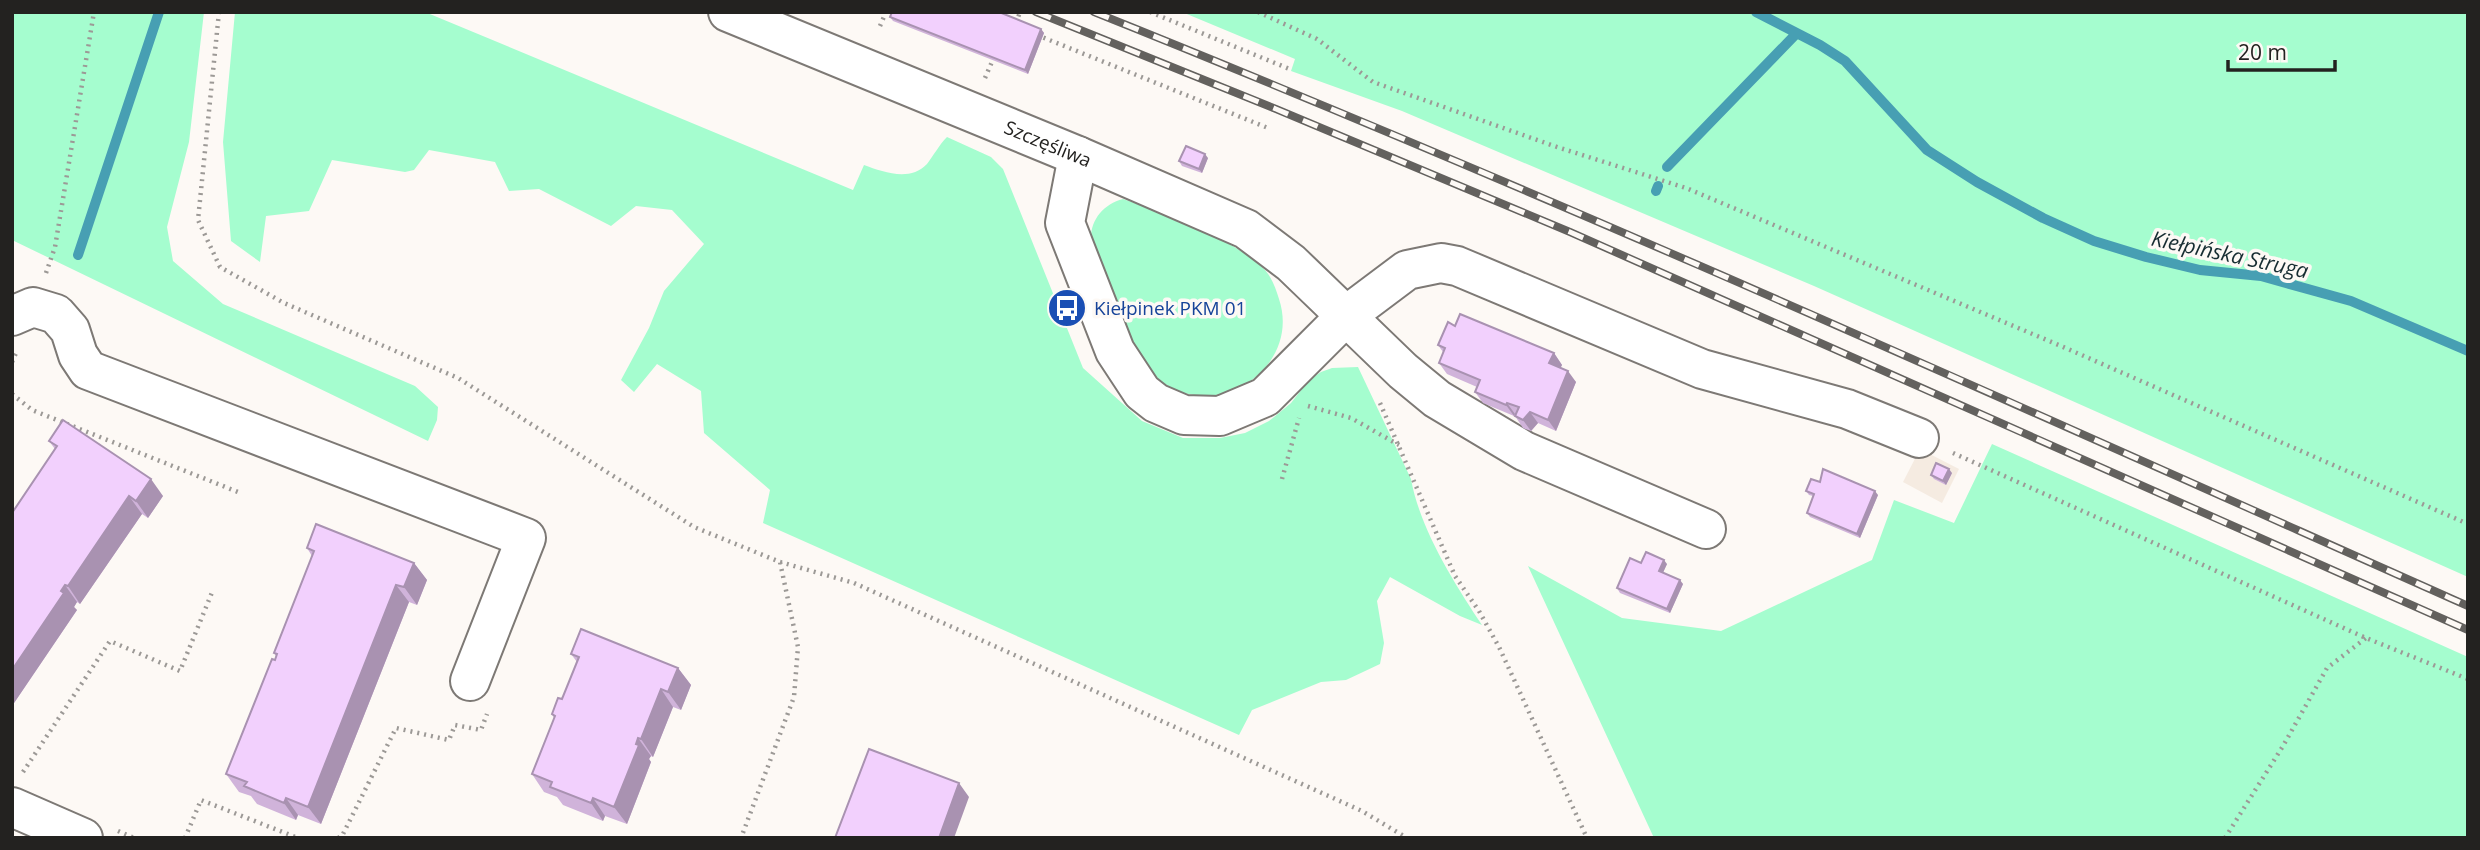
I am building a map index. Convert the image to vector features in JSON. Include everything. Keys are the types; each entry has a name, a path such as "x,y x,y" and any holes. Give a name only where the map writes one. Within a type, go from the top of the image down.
{"street":[{"name":"Szczęśliwa","path":"728,12 1078,156 1246,229 1291,263 1437,399 1524,451 1706,530"},
{"path":"1078,156 1065,223 1115,351 1142,393 1156,403 1184,415 1220,416 1265,397 1357,326 1407,270 1441,263 1457,266 1702,369 1847,409 1919,438"},
{"path":"12,316 33,307 56,314 70,330 78,355 88,370 526,538 470,681"},
{"path":"17,791 83,838"}],"path":[{"path":"55,247 93,12"},
{"path":"219,12 198,220 220,267 284,303 458,378 694,527 780,562 867,589 1362,811 1407,838"},
{"path":"880,26 887,12"},
{"path":"1012,35 1020,12"},
{"path":"1150,12 1292,70"},
{"path":"1258,12 1317,39 1373,82 1557,147 1686,188 2061,346 2468,524"},
{"path":"1007,24 1019,28"},
{"path":"1031,33 1268,128"},
{"path":"985,79 995,54"},
{"path":"12,394 32,410 238,492"},
{"path":"1378,399 1455,576 1499,647 1587,838"},
{"path":"1282,479 1301,406 1351,418 1399,446"},
{"path":"1919,438 2366,638 2468,679"},
{"path":"741,838 794,697 798,647 780,562"},
{"path":"17,791 110,641 180,671 213,590"},
{"path":"2225,838 2283,746 2327,668 2366,638"},
{"path":"338,838 342,836 396,728 449,740 455,725 481,730 492,703 470,681"},
{"path":"185,838 201,800 298,838"}],"shaded area":[{"path":"1920,449 1959,469 1942,503 1903,482"}],"green space":[{"path":"12,12 204,12 189,142 167,227 173,261 223,304 415,386 438,407 437,420 428,441 12,240"},
{"path":"235,12 425,12 853,190 864,165 896,174 913,173 927,164 947,137 991,157 1003,169 1083,368 1142,421 1183,438 1220,438 1245,433 1279,413 1291,403 1309,380 1321,372 1332,368 1358,367 1411,479 1415,498 1430,536 1482,625 1460,616 1390,577 1377,601 1384,643 1380,664 1346,680 1321,682 1252,710 1239,735 763,523 770,490 704,433 701,391 657,364 634,392 621,380 649,328 664,291 704,244 672,210 636,206 611,226 539,189 509,191 495,162 429,150 414,170 405,172 332,160 309,211 266,216 260,262 231,241 223,142"},
{"path":"1182,12 2468,12 2468,577 1814,286 1402,111 1291,71 1295,59"},
{"path":"1123,199 1218,238 1265,270 1274,284 1283,323 1278,345 1268,365 1252,380 1232,391 1210,396 1187,394 1165,384 1143,359 1122,317 1091,238 1093,225 1100,213"},
{"path":"1992,444 2468,657 2468,838 1654,838 1528,566 1622,618 1721,631 1872,560 1894,500 1954,523"}],"building":[{"path":"892,12 999,12 1041,29 1025,70 890,17"},
{"path":"1186,146 1205,154 1199,169 1179,161"},
{"path":"1460,314 1554,353 1549,363 1568,371 1548,420 1530,412 1523,420 1515,416 1519,407 1507,403 1506,405 1475,392 1480,380 1439,363 1445,348 1438,345 1448,322 1455,326"},
{"path":"63,420 151,479 136,501 129,496 68,586 65,585 61,591 64,593 12,670 12,513 57,446 49,441"},
{"path":"1936,463 1949,469 1943,481 1931,475"},
{"path":"1823,469 1875,491 1857,534 1807,513 1814,494 1806,491 1811,479 1820,482"},
{"path":"316,524 414,563 404,587 396,585 308,807 286,798 284,803 244,786 247,782 226,774 272,659 275,660 277,654 274,653 314,551 307,548"},
{"path":"1646,552 1664,560 1659,571 1680,580 1667,609 1617,588 1630,558 1641,563"},
{"path":"581,629 678,668 668,692 661,689 641,739 638,738 636,744 639,745 614,807 593,798 591,803 550,787 552,782 532,774 555,716 552,714 558,698 562,699 579,657 571,654"},
{"path":"869,749 959,783 939,838 835,838"}],"waterway":[{"path":"78,255 159,12"},
{"name":"Kiełpińska Struga","path":"1756,12 1845,61 1927,150 1977,182 2043,218 2094,241 2146,257 2200,270 2261,276 2351,301 2468,351"},
{"path":"1667,167 1796,34"},
{"path":"1656,191 1658,186"}],"railway":[{"path":"1036,12 1570,232 2468,630"},
{"path":"1094,12 1440,154 1612,228 2468,606"}],"place":[{"name":"Kiełpinek PKM 01","path":"1067,308"}]}
